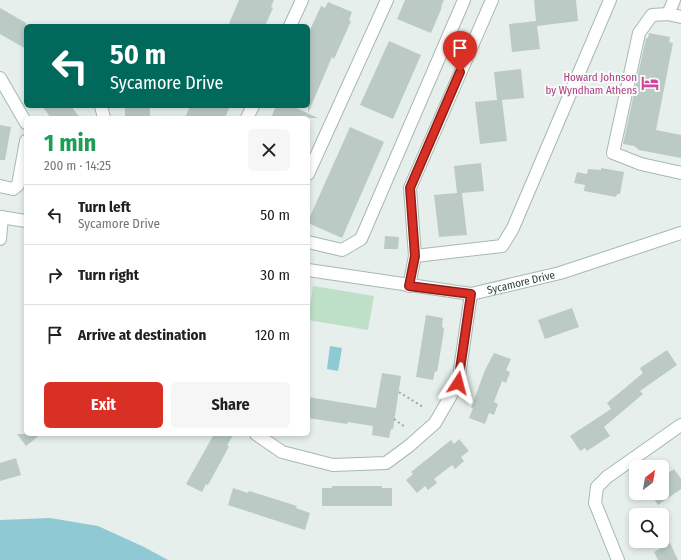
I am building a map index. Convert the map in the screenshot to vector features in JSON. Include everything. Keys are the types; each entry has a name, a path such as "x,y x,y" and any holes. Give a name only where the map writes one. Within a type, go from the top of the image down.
{"street":[{"path":"291,24 302,0"},
{"path":"310,170 387,0"},
{"path":"310,242 342,250 361,239 464,0"},
{"path":"409,286 415,256 410,188 492,0"},
{"path":"415,256 502,246 512,228 610,0"},
{"path":"668,14 674,0"},
{"path":"681,17 668,14 652,15 639,33 613,153 641,164 681,173"},
{"path":"0,78 24,120"},
{"path":"0,186 13,190 18,186 24,152"},
{"path":"0,239 1,217 24,221"},
{"name":"Sycamore Drive","path":"310,270 471,294 560,273 681,233"},
{"path":"259,436 282,452 333,465 386,463 409,446 435,423 458,383 471,294"},
{"path":"618,560 594,503 597,487 607,477 681,425"}],"path":[{"path":"398,392 423,407"},
{"path":"394,419 405,427"}],"green space":[{"path":"313,286 374,296 368,330 310,320 310,306"}],"water":[{"path":"330,346 342,348 338,371 327,369"},
{"path":"50,518 98,526 144,547 168,560 0,560 0,520"}],"building":[{"path":"239,0 274,0 271,7 273,8 266,24 229,24"},
{"path":"405,0 444,0 431,33 397,19"},
{"path":"534,0 576,0 578,21 537,26 540,49 512,52 509,24 536,21"},
{"path":"328,2 352,12 349,20 351,21 334,59 332,57 308,113 308,108 310,108 310,30 321,6 325,8"},
{"path":"0,8 26,23 24,24 24,48 0,34"},
{"name":"Howard Johnson by Wyndham Athens","path":"649,33 670,37 669,42 673,43 656,130 681,135 681,158 639,150 634,146 623,144 646,38 648,38"},
{"path":"389,41 421,55 393,119 360,105"},
{"path":"521,69 524,98 502,100 507,141 480,144 475,102 497,100 494,72"},
{"path":"44,108 72,108 78,116 50,116"},
{"path":"125,108 150,108 150,116 125,116"},
{"path":"189,108 229,108 226,116 186,116"},
{"path":"275,108 296,108 318,118 310,118 310,116 272,116"},
{"path":"0,125 11,127 5,160 0,160"},
{"path":"350,127 384,142 342,238 310,224 310,217"},
{"path":"481,163 484,191 462,193 467,235 439,237 434,195 457,193 454,166"},
{"path":"601,168 624,172 620,194 617,194 616,197 584,191 585,185 574,183 577,172 587,174 588,169 601,170"},
{"path":"385,236 399,237 398,249 384,249"},
{"path":"572,308 579,327 545,339 538,320"},
{"path":"426,315 443,318 443,337 437,372 435,371 433,380 416,377"},
{"path":"667,350 677,365 640,391 643,394 604,427 610,436 587,451 585,448 580,451 570,436 611,409 607,403 643,373 640,368"},
{"path":"494,353 511,359 506,370 510,372 506,383 502,381 494,402 498,404 494,415 489,413 485,424 469,418 473,408 471,408 485,370"},
{"path":"382,373 401,376 393,429 391,429 389,438 372,435 373,426 310,418 310,397 376,408"},
{"path":"17,434 24,434 24,436 38,436 26,446"},
{"path":"213,436 233,436 208,485 206,484 202,492 186,484"},
{"path":"459,439 469,451 461,457 464,461 455,469 452,465 434,479 437,483 428,490 425,486 417,493 406,480 413,474 411,472 451,440 454,444"},
{"path":"16,458 21,475 0,481 0,463"},
{"path":"674,469 681,479 681,489 669,497 669,472"},
{"path":"332,486 382,486 382,488 392,488 392,506 322,506 322,488 332,488"},
{"path":"233,488 248,493 249,491 297,506 296,508 310,513 305,530 228,505"},
{"path":"655,500 665,500 658,505"},
{"path":"669,544 678,560 658,560 654,552 661,548 669,548"}],"place":[{"name":"Howard Johnson by Wyndham Athens","path":"650,83"}],"route":[{"path":"458,383 471,294 409,286 415,256 410,188 460,72"}]}
